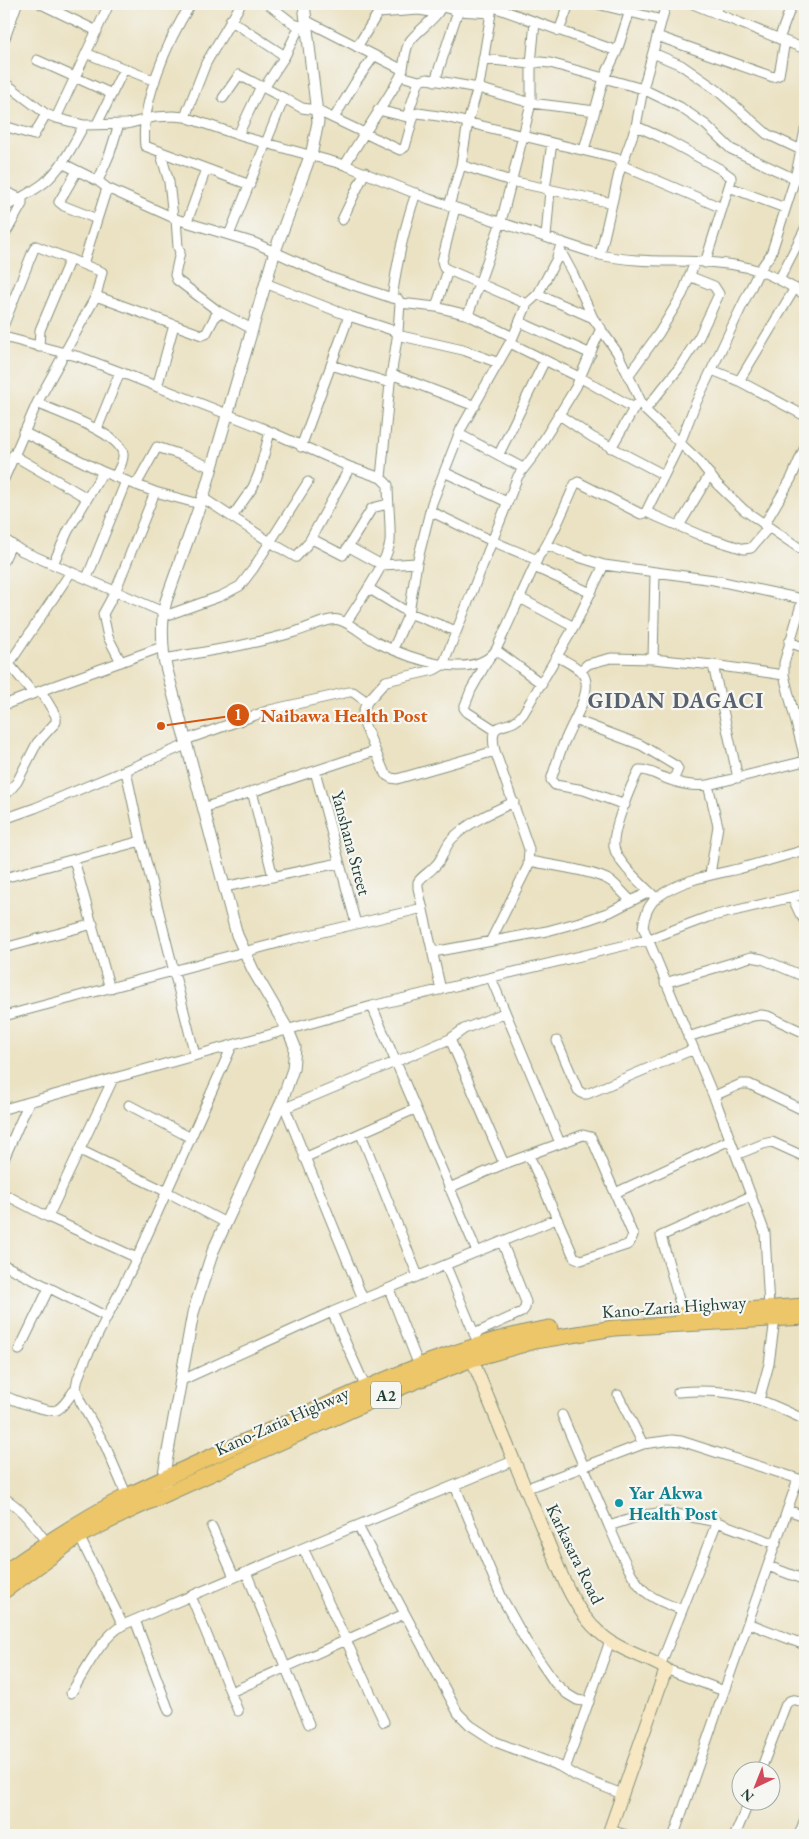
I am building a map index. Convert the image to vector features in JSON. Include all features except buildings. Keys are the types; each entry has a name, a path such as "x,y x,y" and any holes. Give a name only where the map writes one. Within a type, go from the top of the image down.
{"highway":[{"name":"Kano-Zaria Highway","path":"4,1573 47,1543 127,1496 165,1486 472,1359 535,1341 586,1332 772,1313 805,1306"},
{"name":"Kano-Zaria Highway","path":"4,1591 79,1536 165,1486 366,1388 477,1339 601,1320 683,1314 772,1313 805,1317"}],"main road":[{"name":"Karkasara Road","path":"472,1359 565,1582 581,1612 592,1626 610,1642 663,1668"},
{"path":"615,1834 616,1813 663,1668"}],"street":[{"path":"41,4 97,31"},
{"path":"56,118 88,54 109,4"},
{"path":"191,4 167,48 155,82 144,120 145,146 250,185"},
{"path":"185,117 206,63 241,4"},
{"path":"268,4 286,18 357,47 419,81 427,79 478,88 531,103 595,111"},
{"path":"165,1486 180,1380 194,1313 212,1251 283,1105 293,1069 295,1047 288,1030 244,952 237,935 164,659 161,636 163,614 202,501 265,283 311,155 318,122 304,25 304,4"},
{"path":"559,31 569,4"},
{"path":"597,4 631,8 662,20"},
{"path":"600,255 622,162 636,126 652,53 666,4"},
{"path":"693,4 805,48"},
{"path":"715,13 719,4"},
{"path":"657,36 773,77 779,75 782,40 792,4"},
{"path":"4,7 16,8 5,38"},
{"path":"357,47 377,8 419,10 441,8 458,11 491,7 617,51"},
{"path":"491,7 478,88 468,122 442,262 444,268 448,270 528,304"},
{"path":"345,165 402,73 409,42 441,8"},
{"path":"584,150 604,78 617,51 631,8"},
{"path":"435,81 458,11"},
{"path":"230,20 284,56"},
{"path":"468,315 501,222 531,103 534,22"},
{"path":"238,135 262,87 304,25"},
{"path":"652,53 681,65 717,90 767,134 801,150"},
{"path":"88,54 155,82"},
{"path":"334,118 374,56"},
{"path":"483,59 531,64 550,63 643,90 680,107 706,125 731,149 795,178"},
{"path":"37,60 112,94"},
{"path":"97,124 124,69"},
{"path":"223,98 239,75 302,108 316,110 400,150 403,149 419,81"},
{"path":"4,82 46,114 56,118 84,125 119,124 173,116 185,117 238,135 345,165 452,207 546,237 561,246 622,259 725,264 759,272 779,280 805,295"},
{"path":"229,235 284,98"},
{"path":"378,110 411,116 418,113 468,122 584,150 622,162 722,208"},
{"path":"4,126 34,135 46,114"},
{"path":"98,181 110,153 119,124"},
{"path":"4,208 22,199 45,182 62,163 84,125"},
{"path":"636,126 667,140 729,174 731,180 705,263"},
{"path":"646,512 759,272 771,254 795,178 805,130"},
{"path":"546,237 552,143"},
{"path":"160,151 169,182 180,252 175,275 177,280 218,311 252,329"},
{"path":"62,163 98,181 107,188 175,218 275,251 332,278 396,300 468,315 545,360 634,408"},
{"path":"461,165 511,182 612,203"},
{"path":"188,222 206,169"},
{"path":"77,171 59,202 64,206 97,219"},
{"path":"342,220 365,172"},
{"path":"729,187 785,208"},
{"path":"83,264 107,188"},
{"path":"4,191 22,199"},
{"path":"381,478 390,378 398,334 396,300 402,241 416,193"},
{"path":"4,236 22,204 22,199"},
{"path":"779,280 805,229"},
{"path":"4,324 34,248 38,246 102,272 96,296 37,403 5,474"},
{"path":"393,649 409,613 417,563 430,511 444,472 460,434 512,340 528,304 538,294 561,246"},
{"path":"561,246 593,318 617,352 645,410 680,443 744,510 805,552"},
{"path":"39,347 40,330 70,259"},
{"path":"628,376 682,296 695,262"},
{"path":"436,307 448,270"},
{"path":"645,410 679,368 698,337 720,294 719,290 714,286 689,276"},
{"path":"265,283 398,334 463,350 499,363"},
{"path":"739,382 795,288"},
{"path":"538,294 593,318"},
{"path":"96,296 204,335 218,311"},
{"path":"301,447 349,316"},
{"path":"520,322 591,354"},
{"path":"157,387 174,325"},
{"path":"496,751 397,779 391,778 385,774 365,726 363,712 367,702 386,681 434,670 441,666 445,660 522,468 535,454 581,378 601,328"},
{"path":"4,338 64,353 120,372 381,478 388,485 390,544 388,554 346,623"},
{"path":"498,454 545,360"},
{"path":"331,365 390,378 475,406"},
{"path":"712,370 805,416"},
{"path":"97,429 120,372"},
{"path":"611,448 639,400"},
{"path":"37,403 97,429 114,441 123,454 115,477"},
{"path":"558,414 611,448 664,475"},
{"path":"23,432 115,477 155,492 202,501 232,517 296,557 310,540 350,467"},
{"path":"232,517 253,487 259,473 270,432"},
{"path":"460,434 522,468"},
{"path":"136,485 157,447 212,468"},
{"path":"495,730 467,712 464,708 488,658 496,650 538,558 547,545 575,484 578,482 641,514 646,512 702,536 748,549 753,546 766,526 791,479 805,447"},
{"path":"13,455 87,498"},
{"path":"53,564 68,531 103,472"},
{"path":"444,472 508,502"},
{"path":"679,526 710,474"},
{"path":"87,578 126,481"},
{"path":"4,560 8,542 20,550 87,578 163,614 180,611 235,590 253,569 308,482"},
{"path":"121,662 108,636 103,614 155,492"},
{"path":"310,540 317,541 340,555 345,553 372,508 388,504"},
{"path":"430,511 492,541 535,559 538,558"},
{"path":"547,545 604,565 804,595 789,642 784,663 784,675 805,760 738,778 694,787 673,782 640,770 616,825 614,846 618,856 625,865 653,895"},
{"path":"349,547 382,565 417,563"},
{"path":"491,940 529,861 529,849 492,736 495,730 519,719 542,684 574,627 604,565"},
{"path":"534,567 591,593"},
{"path":"4,796 17,782 38,743 56,722 56,716 37,692 6,661 71,572"},
{"path":"653,659 655,573"},
{"path":"368,588 409,613 456,632"},
{"path":"520,598 574,627"},
{"path":"164,659 270,639 333,619 346,623 377,642 425,662 441,666 473,664 488,658"},
{"path":"789,642 805,648"},
{"path":"4,706 37,692 162,647"},
{"path":"496,650 542,684"},
{"path":"558,657 580,671 586,680 586,687 584,699 566,736 551,782 584,790 625,805"},
{"path":"580,671 588,664 612,658 653,659 784,675"},
{"path":"713,665 738,778"},
{"path":"4,819 126,771 186,742 270,710 349,692 353,692 367,702"},
{"path":"575,720 640,746 671,762 678,768 673,782"},
{"path":"203,808 375,750"},
{"path":"126,771 141,840 195,1055"},
{"name":"Yanshana Street","path":"315,771 356,924"},
{"path":"708,785 718,826 710,874"},
{"path":"252,791 273,877"},
{"path":"441,990 418,882 440,859 451,839 494,811 514,802"},
{"path":"4,878 141,840"},
{"path":"433,952 546,931 610,912 631,901 710,874 738,869 805,850"},
{"path":"74,860 110,989"},
{"path":"529,861 575,869 605,878 612,882 631,901"},
{"path":"224,887 339,863"},
{"path":"4,1109 372,1006 647,940 708,917 805,894"},
{"path":"653,895 644,919 643,927 647,940 714,1096 765,1233 772,1313 769,1364 759,1400"},
{"path":"792,897 805,921"},
{"path":"4,1016 110,989 174,970 423,908"},
{"path":"4,948 93,924"},
{"path":"665,983 741,958 751,957 762,959 805,977"},
{"path":"491,978 560,1143"},
{"path":"372,1006 477,1252"},
{"path":"283,1105 450,1039 464,1029 504,1012"},
{"path":"688,1037 761,1015 805,1033"},
{"path":"450,1039 504,1164"},
{"path":"557,1042 578,1090 584,1094 694,1050"},
{"path":"4,1395 22,1402 58,1410 76,1388 83,1365 137,1258 232,1046"},
{"path":"48,1217 113,1079"},
{"path":"714,1096 741,1084 749,1084 805,1111"},
{"path":"4,1159 29,1102"},
{"path":"129,1105 191,1138"},
{"path":"283,1105 363,1299"},
{"path":"304,1158 415,1110"},
{"path":"361,1134 418,1276"},
{"path":"449,1188 504,1164 582,1135 591,1137 633,1235 630,1242 627,1245 578,1260 574,1257 529,1155"},
{"path":"615,1193 730,1140"},
{"path":"736,1155 772,1142 805,1157"},
{"path":"80,1150 226,1223"},
{"path":"4,1194 48,1217 137,1258"},
{"path":"683,1314 661,1236 751,1196"},
{"path":"180,1380 332,1312 556,1219"},
{"path":"446,1266 477,1339 522,1312 525,1308 526,1302 502,1242"},
{"path":"4,1265 107,1317"},
{"path":"19,1350 49,1288"},
{"path":"388,1289 419,1366"},
{"path":"332,1312 366,1388"},
{"path":"76,1388 80,1401 105,1445 127,1496"},
{"path":"678,1392 708,1392 745,1396 805,1420"},
{"path":"618,1395 643,1444"},
{"path":"562,1415 609,1526 633,1575 647,1594 682,1610"},
{"path":"525,1489 643,1444 672,1440 681,1441 802,1480 788,1510 674,1835"},
{"path":"71,1693 106,1638 115,1629 234,1577 514,1461"},
{"path":"455,1486 502,1598 526,1641 555,1683 577,1700 589,1702"},
{"path":"4,1498 27,1516 47,1543"},
{"path":"788,1510 805,1516"},
{"path":"609,1526 643,1515 666,1512 717,1522 776,1544"},
{"path":"717,1522 682,1610 663,1668 724,1691"},
{"path":"358,1526 458,1713 470,1725 496,1742 622,1794"},
{"path":"212,1528 234,1577"},
{"path":"79,1536 123,1625"},
{"path":"303,1548 384,1722"},
{"path":"768,1566 805,1580"},
{"path":"246,1572 309,1724"},
{"path":"191,1596 238,1711"},
{"path":"231,1692 404,1614"},
{"path":"135,1620 169,1711"},
{"path":"748,1623 805,1644"},
{"path":"565,1769 610,1642"},
{"path":"764,1762 786,1704 789,1700 795,1699 805,1703"},
{"path":"735,1835 745,1812"},
{"path":"799,1835 805,1819"}],"place":[{"name":"Naibawa Health Post","path":"161,726"},
{"name":"Yar Akwa Health Post","path":"619,1503"}],"district":[{"name":"GIDAN DAGACI","path":"676,700"}]}
